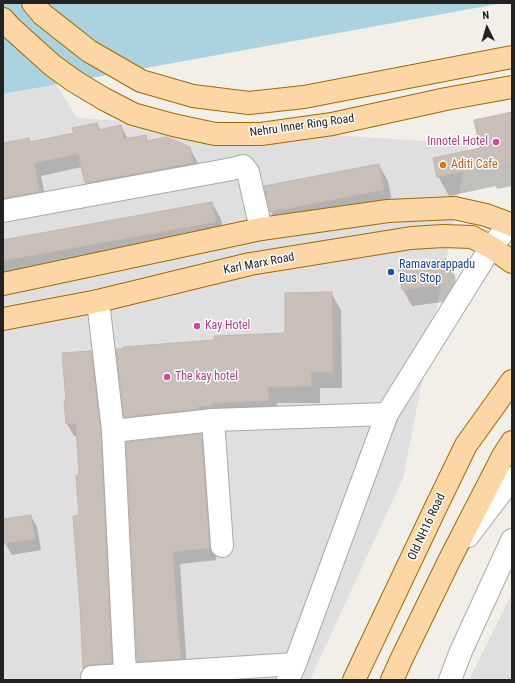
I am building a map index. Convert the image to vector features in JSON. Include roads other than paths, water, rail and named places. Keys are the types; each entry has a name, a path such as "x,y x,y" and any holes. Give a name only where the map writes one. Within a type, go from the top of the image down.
{"main road":[{"path":"33,3 42,14 88,51 141,81 193,96 249,103 304,97 512,57"},
{"name":"Nehru Inner Ring Road","path":"3,19 52,65 74,81 104,99 133,114 173,125 215,134 261,134 332,124 446,99 512,87"},
{"path":"3,284 261,229 388,211 454,208 486,215 511,223"},
{"name":"Karl Marx Road","path":"3,319 98,301 250,264 411,238 443,236 472,237 492,247 512,262"},
{"name":"Old NH16 Road","path":"354,680 466,445 512,381"},
{"path":"392,680 449,561 503,456 512,442"}],"street":[{"path":"3,211 243,166 248,172 261,229"},
{"path":"92,676 125,674 291,672 387,414 492,247 511,223"},
{"path":"98,301 112,431 125,674"},
{"path":"112,431 213,420 387,414"},
{"path":"213,420 222,546"},
{"path":"449,561 512,478"},
{"path":"450,680 461,651 512,540"}],"water":[{"path":"3,3 503,3 3,94"}],"place":[{"name":"Innotel Hotel","path":"496,142"},
{"name":"Aditi Cafe","path":"443,165"},
{"name":"Ramavarappadu Bus Stop","path":"391,272"},
{"name":"Kay Hotel","path":"197,326"},
{"name":"The kay hotel","path":"167,377"}]}
